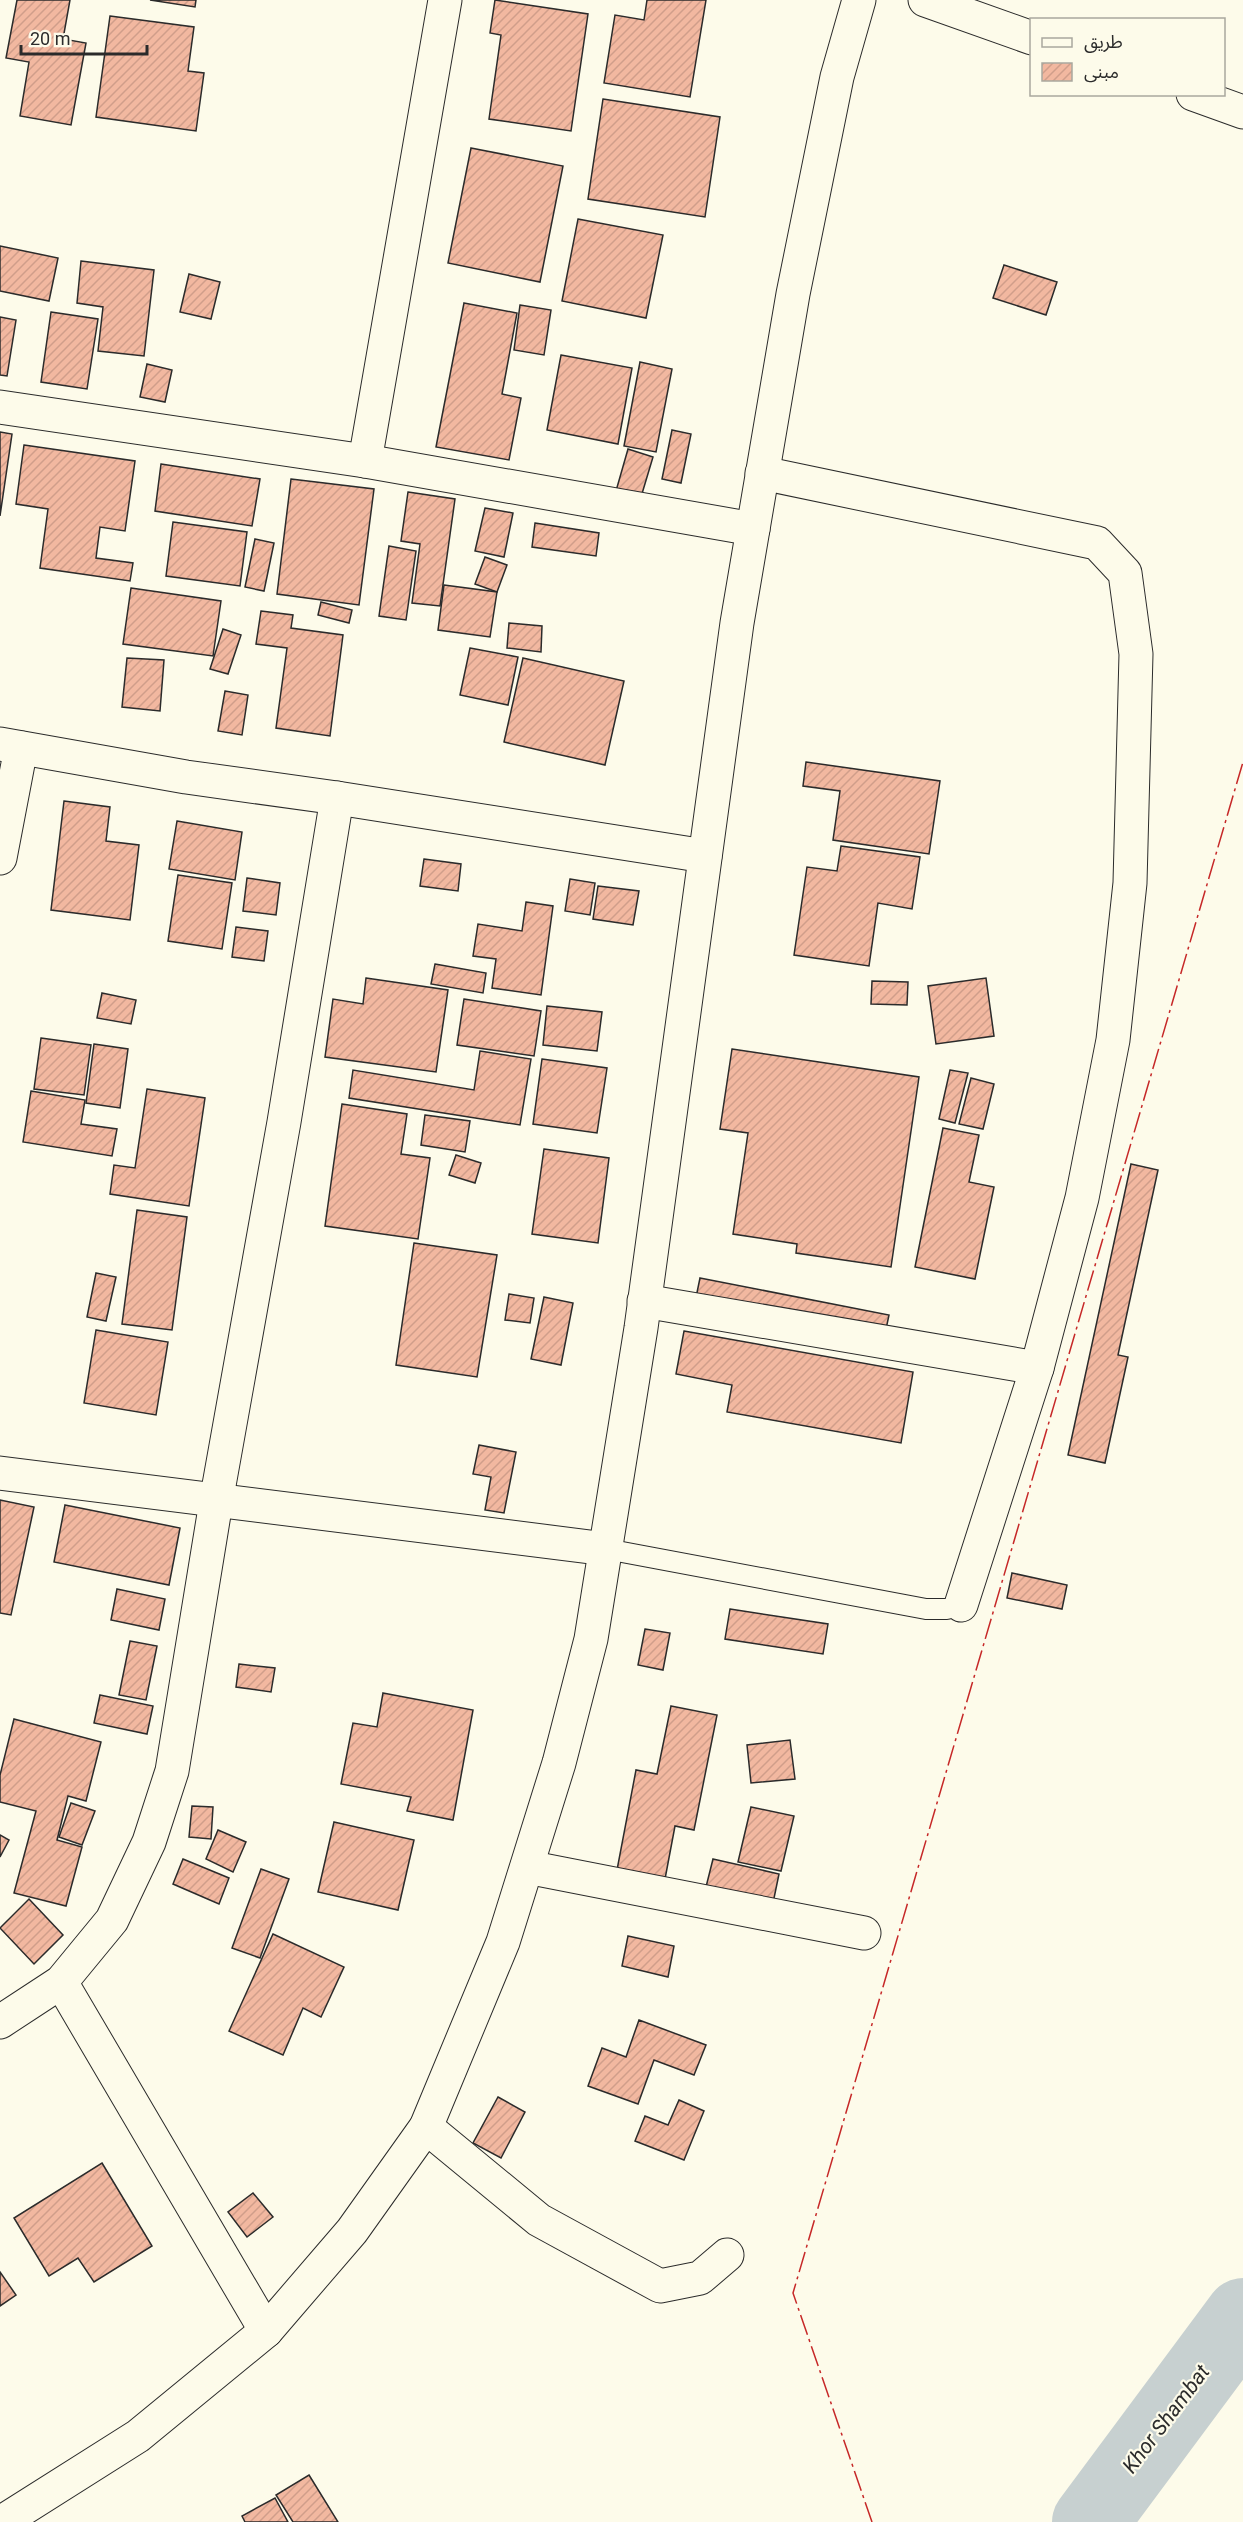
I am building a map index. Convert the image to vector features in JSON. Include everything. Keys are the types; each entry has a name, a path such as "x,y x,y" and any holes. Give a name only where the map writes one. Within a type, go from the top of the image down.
{"street":[{"path":"365,461 445,0"},
{"path":"2,2522 138,2436 266,2331 352,2231 426,2127 503,1942 560,1763 591,1638 644,1301 737,623 793,294 837,77 859,0"},
{"path":"925,0 1030,37"},
{"path":"1199,96 1243,112"},
{"path":"0,406 365,461 753,529"},
{"path":"762,472 1097,543 1125,573 1136,654 1130,883 1113,1040 1082,1197 1037,1368 961,1605"},
{"path":"0,858 11,746 186,777 337,798 705,856"},
{"path":"0,2022 61,1982 112,1920 149,1842 172,1771 216,1502 282,1134 337,798"},
{"path":"644,1301 1037,1368"},
{"path":"0,1473 216,1502 606,1549"},
{"path":"527,1867 864,1932"},
{"path":"61,1982 266,2331"},
{"path":"426,2127 539,2220 660,2286 700,2278 726,2255"}],"lane":[{"path":"606,1549 926,1609 947,1609 961,1605"}],"building":[{"path":"17,0 70,0 63,39 86,43 71,125 20,116 29,62 6,58"},
{"path":"150,0 196,0 195,7"},
{"path":"495,0 588,14 571,131 489,119 501,35 490,33"},
{"path":"647,0 706,0 690,97 604,83 615,15 644,20"},
{"path":"110,16 194,27 188,71 204,73 196,131 96,117"},
{"path":"603,99 720,117 705,217 588,199"},
{"path":"471,148 563,166 540,282 448,263"},
{"path":"578,219 663,235 646,318 562,301"},
{"path":"0,246 58,258 49,301 0,291"},
{"path":"81,261 154,270 144,356 98,351 103,307 77,303"},
{"path":"1004,265 1057,282 1046,315 993,298"},
{"path":"189,274 220,282 211,319 180,312"},
{"path":"464,303 517,313 502,394 521,398 509,460 436,447"},
{"path":"520,305 551,310 544,355 514,350"},
{"path":"51,312 98,319 87,389 41,382"},
{"path":"0,317 16,320 7,376 0,375"},
{"path":"561,355 632,368 618,444 547,430"},
{"path":"640,362 672,369 656,452 624,446"},
{"path":"147,364 172,370 165,402 140,397"},
{"path":"672,430 691,434 681,483 662,479"},
{"path":"0,432 12,434 0,516"},
{"path":"24,445 135,461 125,531 100,527 96,558 133,563 130,581 40,568 48,509 16,504"},
{"path":"628,449 653,457 641,497 616,491"},
{"path":"161,464 260,479 252,526 155,511"},
{"path":"291,479 374,489 359,605 277,594"},
{"path":"408,492 455,499 440,606 412,603 420,544 401,541"},
{"path":"485,508 513,513 504,557 475,551"},
{"path":"173,522 247,532 240,586 166,576"},
{"path":"535,523 599,533 596,556 532,547"},
{"path":"255,539 274,543 264,591 245,587"},
{"path":"389,546 416,551 406,620 379,616"},
{"path":"485,557 507,565 497,592 475,584"},
{"path":"444,585 497,592 490,637 438,630"},
{"path":"131,588 221,601 213,656 123,644"},
{"path":"321,602 352,610 349,623 318,615"},
{"path":"261,611 293,615 291,628 343,635 330,736 276,728 287,648 256,644"},
{"path":"509,623 542,626 541,652 507,648"},
{"path":"223,629 241,635 228,674 210,669"},
{"path":"470,648 518,657 508,705 460,695"},
{"path":"127,658 164,660 160,711 122,707"},
{"path":"523,658 624,681 605,765 504,742"},
{"path":"225,691 248,695 242,735 218,731"},
{"path":"806,762 940,781 929,854 833,840 840,791 803,786"},
{"path":"64,801 110,807 106,841 139,845 130,920 51,910"},
{"path":"177,821 242,832 235,880 169,869"},
{"path":"841,846 920,857 912,909 878,903 869,966 794,955 807,867 837,871"},
{"path":"424,859 461,864 458,891 420,886"},
{"path":"178,875 232,883 222,949 168,941"},
{"path":"247,878 280,883 276,915 243,911"},
{"path":"570,879 595,883 590,915 565,911"},
{"path":"598,886 639,891 633,925 593,919"},
{"path":"526,902 553,906 541,995 492,988 496,959 473,956 478,924 522,931"},
{"path":"236,927 268,931 264,961 232,957"},
{"path":"435,964 486,973 483,993 431,984"},
{"path":"366,978 448,990 436,1072 325,1057 333,999 363,1004"},
{"path":"986,978 994,1036 936,1044 928,986"},
{"path":"872,981 908,982 907,1005 871,1004"},
{"path":"102,993 136,1000 131,1024 97,1018"},
{"path":"464,999 541,1011 534,1056 457,1045"},
{"path":"547,1006 602,1012 597,1051 543,1045"},
{"path":"41,1038 91,1045 84,1095 34,1089"},
{"path":"94,1044 128,1049 120,1108 86,1103"},
{"path":"732,1049 919,1077 891,1267 796,1253 797,1244 733,1234 748,1133 720,1129"},
{"path":"480,1051 531,1059 520,1125 349,1098 353,1070 474,1090"},
{"path":"542,1059 607,1068 597,1133 533,1124"},
{"path":"950,1070 968,1073 955,1123 939,1119"},
{"path":"971,1078 994,1084 983,1129 959,1124"},
{"path":"147,1089 205,1098 189,1206 110,1194 114,1165 135,1168"},
{"path":"31,1091 85,1100 81,1124 117,1129 112,1156 23,1142"},
{"path":"342,1104 407,1114 401,1154 430,1158 418,1239 325,1226"},
{"path":"425,1115 470,1121 465,1152 421,1145"},
{"path":"943,1128 979,1135 969,1182 994,1187 975,1279 915,1267"},
{"path":"544,1149 609,1158 598,1243 532,1234"},
{"path":"456,1155 481,1163 475,1183 449,1175"},
{"path":"1131,1164 1158,1170 1118,1355 1128,1357 1105,1463 1068,1455"},
{"path":"137,1210 187,1217 172,1330 122,1324"},
{"path":"414,1243 497,1255 477,1377 396,1365"},
{"path":"96,1273 116,1277 106,1321 87,1317"},
{"path":"700,1278 889,1315 882,1348 693,1312"},
{"path":"509,1294 534,1298 530,1323 505,1320"},
{"path":"544,1297 573,1303 561,1365 531,1359"},
{"path":"96,1330 168,1342 156,1415 84,1403"},
{"path":"684,1331 913,1372 901,1443 727,1412 732,1385 676,1374"},
{"path":"479,1445 516,1452 504,1513 485,1510 491,1477 473,1474"},
{"path":"0,1500 34,1507 11,1615 0,1613"},
{"path":"65,1505 180,1528 169,1585 54,1562"},
{"path":"1012,1573 1067,1585 1062,1609 1007,1598"},
{"path":"117,1589 165,1599 159,1630 111,1620"},
{"path":"730,1609 828,1624 823,1654 725,1639"},
{"path":"645,1629 670,1633 663,1670 638,1665"},
{"path":"130,1641 157,1646 146,1700 119,1695"},
{"path":"239,1664 275,1668 271,1692 236,1687"},
{"path":"383,1693 473,1710 453,1820 407,1811 411,1797 341,1784 353,1723 377,1727"},
{"path":"100,1695 153,1706 147,1734 94,1723"},
{"path":"671,1706 717,1715 694,1830 675,1826 665,1879 617,1870 636,1770 657,1774"},
{"path":"14,1719 101,1742 86,1801 68,1796 57,1840 82,1847 66,1906 14,1893 36,1811 0,1802 0,1775"},
{"path":"790,1740 795,1779 751,1783 747,1745"},
{"path":"71,1803 95,1811 82,1845 59,1837"},
{"path":"192,1806 213,1807 211,1839 189,1837"},
{"path":"751,1807 794,1816 781,1871 738,1862"},
{"path":"334,1822 414,1840 398,1910 318,1892"},
{"path":"218,1830 246,1842 233,1872 206,1859"},
{"path":"0,1835 9,1840 0,1857"},
{"path":"183,1859 229,1878 219,1904 173,1884"},
{"path":"713,1859 779,1874 773,1903 706,1887"},
{"path":"261,1869 289,1879 260,1958 232,1948"},
{"path":"29,1899 63,1935 34,1964 0,1928"},
{"path":"273,1934 344,1967 321,2017 303,2008 283,2055 229,2031"},
{"path":"628,1936 674,1946 668,1977 622,1966"},
{"path":"639,2020 706,2045 694,2075 654,2060 638,2104 588,2086 602,2048 626,2057"},
{"path":"498,2097 525,2112 501,2158 473,2143"},
{"path":"679,2100 704,2111 684,2160 635,2141 645,2116 668,2125"},
{"path":"102,2163 152,2246 94,2282 78,2258 49,2276 14,2218"},
{"path":"253,2193 273,2217 247,2237 228,2212"},
{"path":"0,2272 16,2295 0,2306"},
{"path":"309,2475 338,2522 293,2522 276,2495"},
{"path":"275,2498 288,2522 245,2522 242,2516"}],"waterway":[{"name":"Khor Shambat","path":"1090,2522 1243,2316"}],"power":[{"path":"872,2522 793,2293 1243,762"}]}
